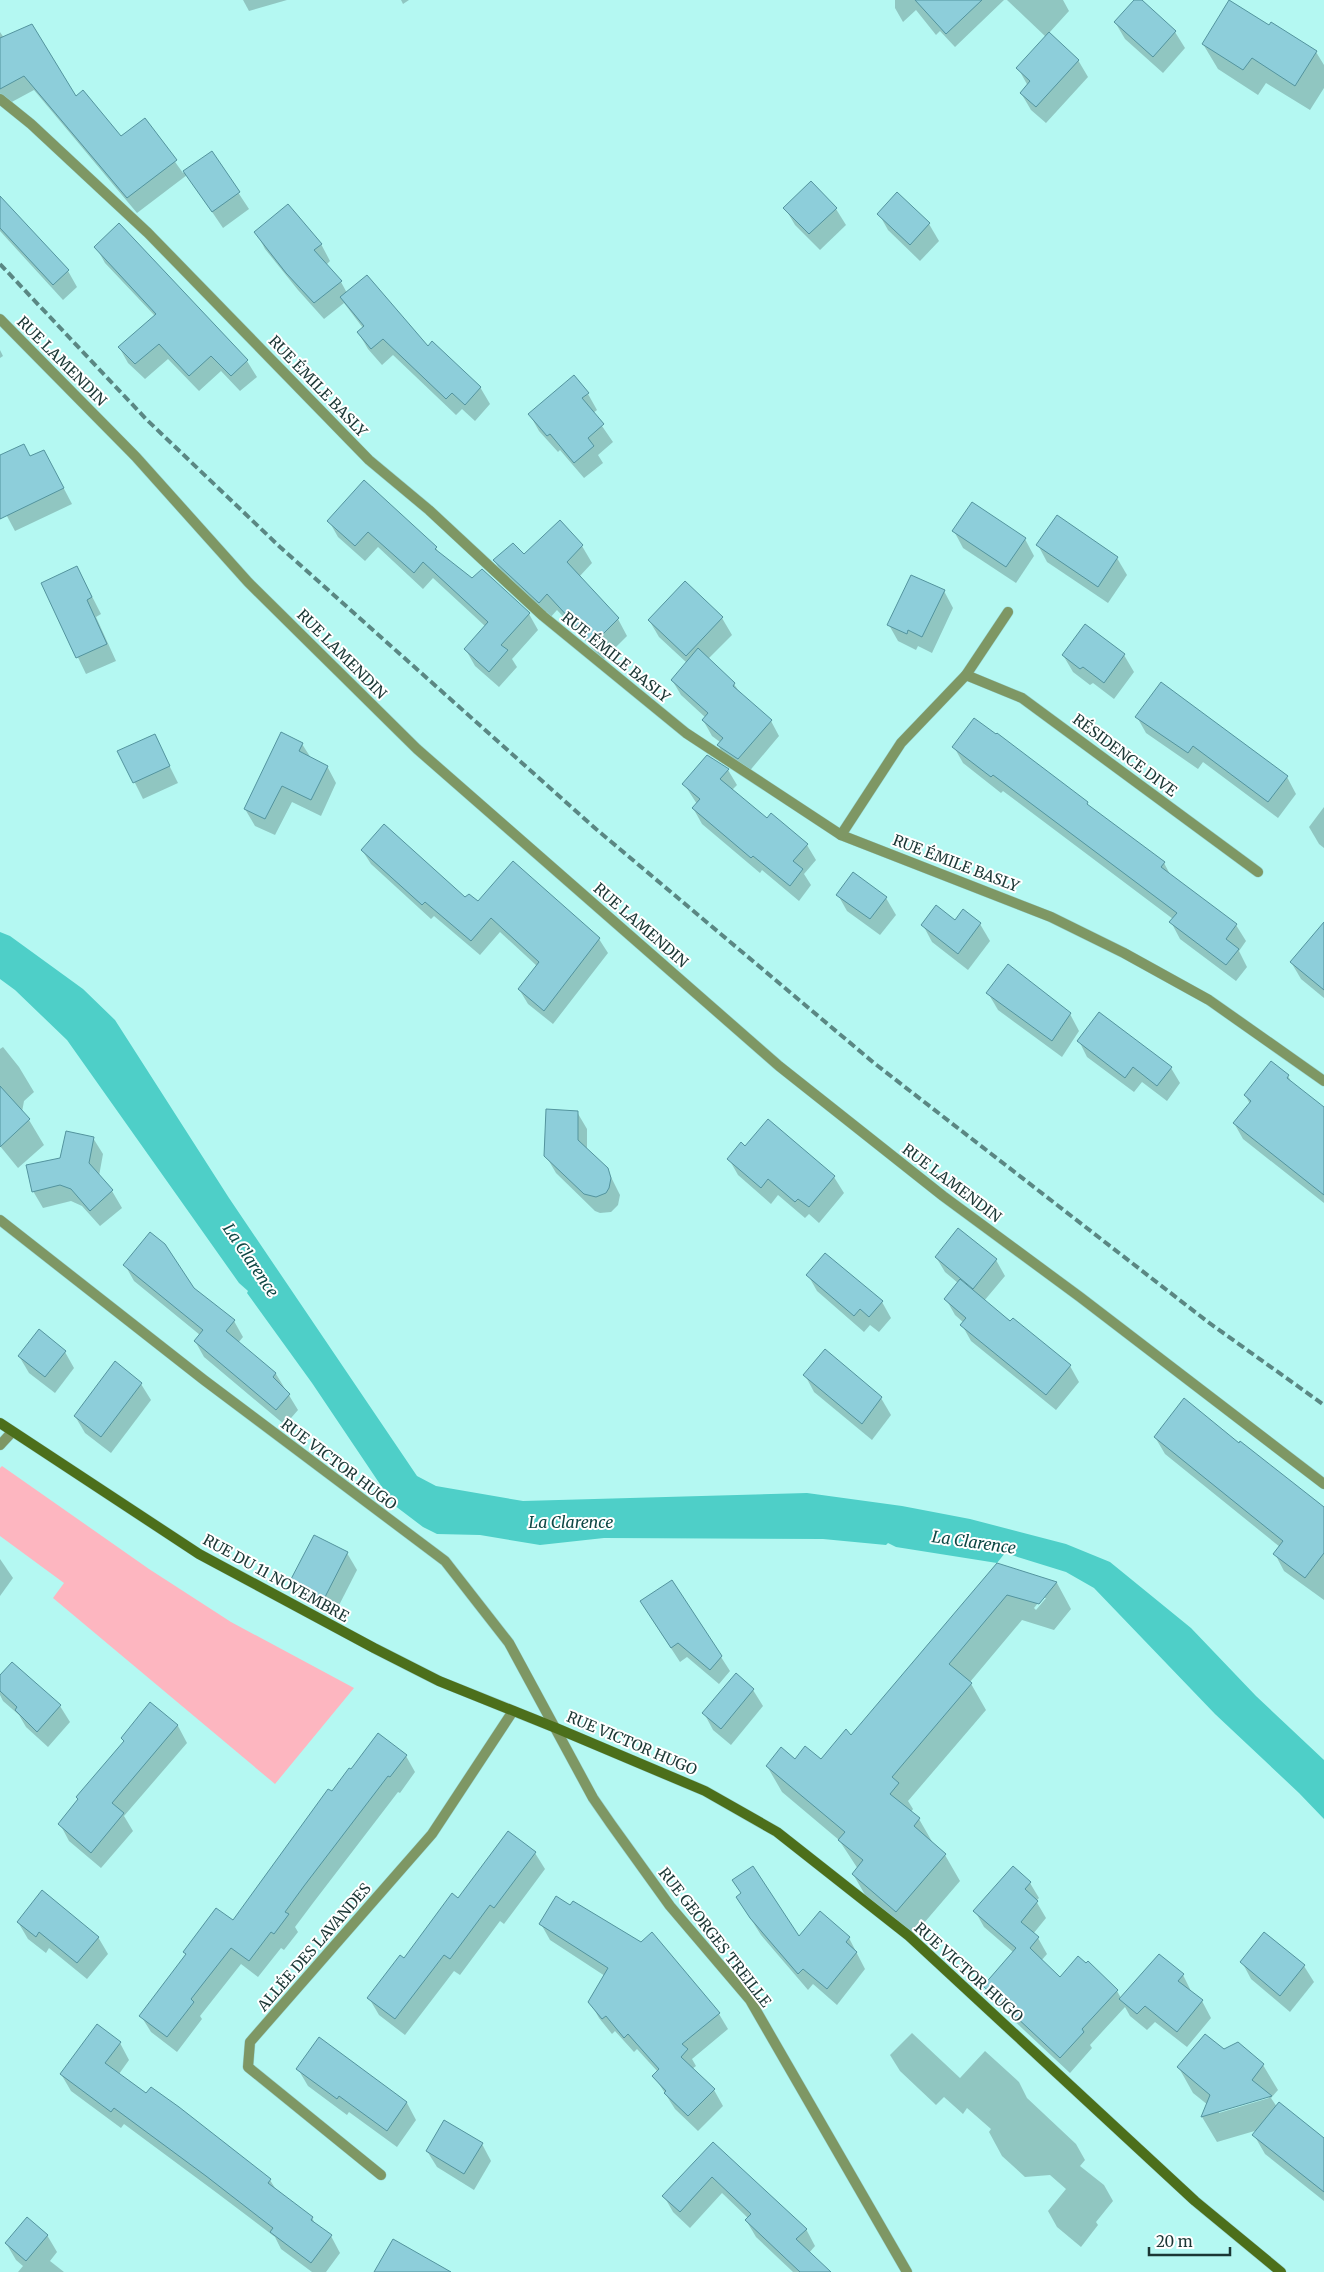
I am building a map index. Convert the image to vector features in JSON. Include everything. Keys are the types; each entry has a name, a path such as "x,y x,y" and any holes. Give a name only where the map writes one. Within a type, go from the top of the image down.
{"main road":[{"name":"RUE DU 11 NOVEMBRE","path":"0,1423 199,1554 439,1681 556,1728"},
{"name":"RUE VICTOR HUGO","path":"556,1728 705,1791 777,1832 909,1936 1194,2201 1281,2272"}],"street":[{"name":"RUE ÉMILE BASLY","path":"0,99 31,124 148,233 369,460 429,510 543,616 686,733 841,835 1051,917 1124,953 1209,1000 1324,1081"},
{"name":"RUE LAMENDIN","path":"0,319 136,457 248,582 432,762 779,1066 943,1196 1080,1297 1324,1484"},
{"path":"841,835 901,743 966,675 1008,612"},
{"name":"RÉSIDENCE DIVE","path":"966,675 1022,698 1258,872"},
{"name":"RUE VICTOR HUGO","path":"0,1220 204,1380 445,1561 509,1643 556,1728"},
{"path":"0,1445 12,1432"},
{"name":"ALLÉE DES LAVANDES","path":"381,2175 248,2067 250,2042 432,1834 514,1711"},
{"name":"RUE GEORGES TREILLE","path":"556,1728 593,1798 640,1865 670,1906 750,2000 907,2272"}],"shaded area":[{"path":"2,1466 149,1569 231,1622 354,1688 275,1784 53,1598 64,1583 0,1536 0,1468"}],"water":[{"name":"La Clarence","path":"0,932 10,936 83,989 115,1020 229,1198 417,1476 436,1486 523,1501 807,1493 902,1506 970,1519 1066,1544 1110,1562 1191,1628 1256,1696 1324,1760 1324,1819 1215,1714 1094,1588 1066,1572 1005,1553 997,1563 896,1547 888,1543 886,1545 823,1539 604,1538 540,1545 480,1535 437,1534 423,1527 394,1505 312,1383 247,1293 248,1291 239,1283 67,1040 15,990 0,979"}],"building":[{"path":"915,0 982,0 946,34"},
{"path":"1134,0 1142,0 1176,31 1153,57 1114,22"},
{"path":"1229,0 1269,25 1271,22 1317,51 1295,86 1252,58 1243,70 1202,44"},
{"path":"32,24 76,96 83,90 121,136 145,118 177,160 127,198 24,76 0,89 0,38"},
{"path":"1049,32 1079,60 1036,107 1020,93 1030,81 1016,68"},
{"path":"212,151 240,192 212,212 183,171"},
{"path":"811,181 837,208 809,234 783,208"},
{"path":"897,192 930,223 910,245 877,214"},
{"path":"0,196 69,270 53,285 0,228"},
{"path":"288,204 322,244 314,250 342,281 314,303 286,273 254,232"},
{"path":"119,223 248,360 231,376 211,356 189,376 159,344 135,364 118,347 156,314 94,247"},
{"path":"367,275 428,346 432,341 481,387 465,405 452,393 446,399 383,339 371,349 357,332 364,326 340,297"},
{"path":"574,375 589,393 582,398 604,424 588,438 594,446 574,463 550,434 547,436 528,414"},
{"path":"24,444 30,456 44,450 64,488 0,519 0,455"},
{"path":"364,480 437,547 435,549 472,578 482,569 530,613 501,645 508,650 489,672 464,649 488,622 423,562 414,573 368,532 355,546 327,521"},
{"path":"972,502 1026,538 1006,567 952,531"},
{"path":"1057,515 1118,557 1098,587 1036,545"},
{"path":"560,520 583,545 567,562 619,618 593,644 547,594 539,603 493,560 513,543 524,554"},
{"path":"77,566 92,597 87,600 107,644 76,658 41,583"},
{"path":"911,575 945,590 922,637 908,630 907,634 887,625"},
{"path":"685,581 723,617 686,656 648,620"},
{"path":"1085,624 1125,654 1104,683 1083,667 1080,669 1062,655"},
{"path":"698,648 735,683 733,686 772,720 738,759 717,745 723,738 702,720 708,713 671,680"},
{"path":"1161,682 1288,776 1268,802 1193,746 1188,753 1135,717"},
{"path":"974,718 997,733 1088,802 1087,804 1165,862 1161,867 1237,924 1226,939 1239,949 1226,965 1169,922 1177,913 993,775 991,777 952,747"},
{"path":"281,732 303,743 299,751 328,766 311,800 282,786 265,819 244,809"},
{"path":"155,734 170,766 133,783 117,751"},
{"path":"707,755 729,769 720,779 767,818 771,813 808,844 793,861 803,869 790,886 753,856 751,858 692,808 700,799 682,784"},
{"path":"384,824 465,897 469,894 478,901 513,861 600,938 544,1011 518,989 539,962 491,918 471,941 425,902 422,905 361,850"},
{"path":"853,872 887,897 870,919 836,895"},
{"path":"936,905 955,920 963,909 981,923 958,954 921,925"},
{"path":"1324,922 1324,990 1290,962"},
{"path":"1008,964 1071,1013 1052,1041 986,993"},
{"path":"1099,1012 1172,1067 1157,1086 1133,1067 1125,1078 1077,1041"},
{"path":"1271,1061 1289,1075 1287,1078 1324,1107 1324,1195 1233,1123 1251,1101 1244,1095"},
{"path":"0,1086 30,1119 0,1147"},
{"path":"546,1109 578,1111 578,1140 608,1168 611,1178 606,1193 596,1197 584,1194 544,1156"},
{"path":"768,1119 835,1176 809,1207 798,1199 795,1202 768,1179 761,1188 727,1159 741,1142 745,1146"},
{"path":"66,1131 94,1137 89,1163 113,1190 90,1211 71,1189 60,1185 32,1192 26,1165 60,1158"},
{"path":"958,1228 997,1259 973,1289 935,1257"},
{"path":"150,1232 165,1244 194,1288 235,1320 226,1331 276,1373 273,1377 290,1394 276,1410 194,1341 203,1330 123,1265"},
{"path":"825,1253 883,1301 869,1317 860,1309 854,1316 806,1275"},
{"path":"960,1279 1010,1321 1013,1318 1071,1365 1046,1395 960,1325 966,1318 944,1299"},
{"path":"39,1329 66,1351 45,1377 18,1356"},
{"path":"825,1349 882,1397 862,1424 803,1375"},
{"path":"115,1361 142,1383 101,1437 74,1416"},
{"path":"1184,1398 1239,1443 1240,1441 1324,1507 1324,1553 1305,1578 1273,1554 1283,1541 1154,1437"},
{"path":"314,1535 348,1552 324,1599 290,1581"},
{"path":"997,1563 1057,1582 1039,1604 1007,1595 949,1664 972,1683 892,1777 899,1783 890,1794 920,1818 914,1826 946,1854 896,1912 852,1874 863,1860 838,1840 845,1832 766,1766 781,1747 795,1759 805,1746 821,1759 846,1729 851,1735"},
{"path":"672,1580 722,1656 710,1670 678,1643 671,1648 640,1601"},
{"path":"12,1662 61,1705 37,1732 15,1710 17,1707 0,1691 0,1675"},
{"path":"736,1673 754,1689 721,1729 702,1713"},
{"path":"150,1702 178,1725 112,1803 124,1813 91,1853 58,1824 78,1799 76,1797 124,1741 121,1738"},
{"path":"378,1733 407,1755 390,1777 388,1776 304,1886 285,1912 289,1914 274,1934 271,1932 249,1961 231,1948 191,1999 194,2002 167,2037 139,2016 186,1954 183,1952 216,1908 233,1920 328,1789 332,1791"},
{"path":"508,1831 536,1852 494,1908 490,1905 450,1959 444,1955 395,2019 367,1998 400,1955 404,1958 452,1893 458,1898"},
{"path":"753,1866 799,1936 820,1911 850,1937 846,1942 857,1952 827,1989 803,1969 798,1974 750,1918 736,1897 741,1893 732,1880"},
{"path":"1013,1866 1031,1882 1025,1889 1038,1901 1021,1922 1039,1937 1030,1948 1060,1977 1078,1956 1086,1963 1088,1961 1118,1990 1082,2029 1084,2032 1060,2058 983,1986 1016,1948 973,1911"},
{"path":"42,1890 99,1937 77,1963 39,1932 36,1937 17,1922"},
{"path":"556,1896 570,1905 573,1901 641,1942 652,1932 720,2013 682,2044 688,2049 681,2057 715,2089 688,2116 664,2093 666,2091 652,2076 659,2069 628,2034 624,2038 606,2016 602,2019 588,2002 608,1968 539,1924"},
{"path":"1264,1932 1305,1965 1280,1996 1240,1962"},
{"path":"1159,1954 1184,1974 1178,1981 1203,2000 1177,2032 1145,2006 1137,2014 1119,1999"},
{"path":"97,2024 121,2042 105,2063 146,2093 151,2087 179,2107 271,2179 268,2183 313,2217 311,2220 332,2235 311,2263 270,2232 273,2228 206,2176 114,2108 111,2112 60,2074"},
{"path":"1205,2034 1224,2049 1238,2042 1264,2064 1252,2080 1272,2096 1201,2117 1210,2095 1177,2067"},
{"path":"319,2037 407,2102 387,2131 339,2096 337,2099 296,2069"},
{"path":"1279,2102 1324,2138 1324,2192 1252,2135"},
{"path":"444,2120 483,2143 464,2174 426,2151"},
{"path":"713,2142 807,2229 796,2239 831,2272 800,2272 745,2220 751,2214 712,2177 680,2212 662,2196"},
{"path":"27,2217 48,2235 26,2261 5,2243"},
{"path":"393,2239 451,2272 374,2272"}],"railway":[{"path":"0,264 147,420 280,547 596,829 874,1063 1208,1322 1324,1405"}]}
